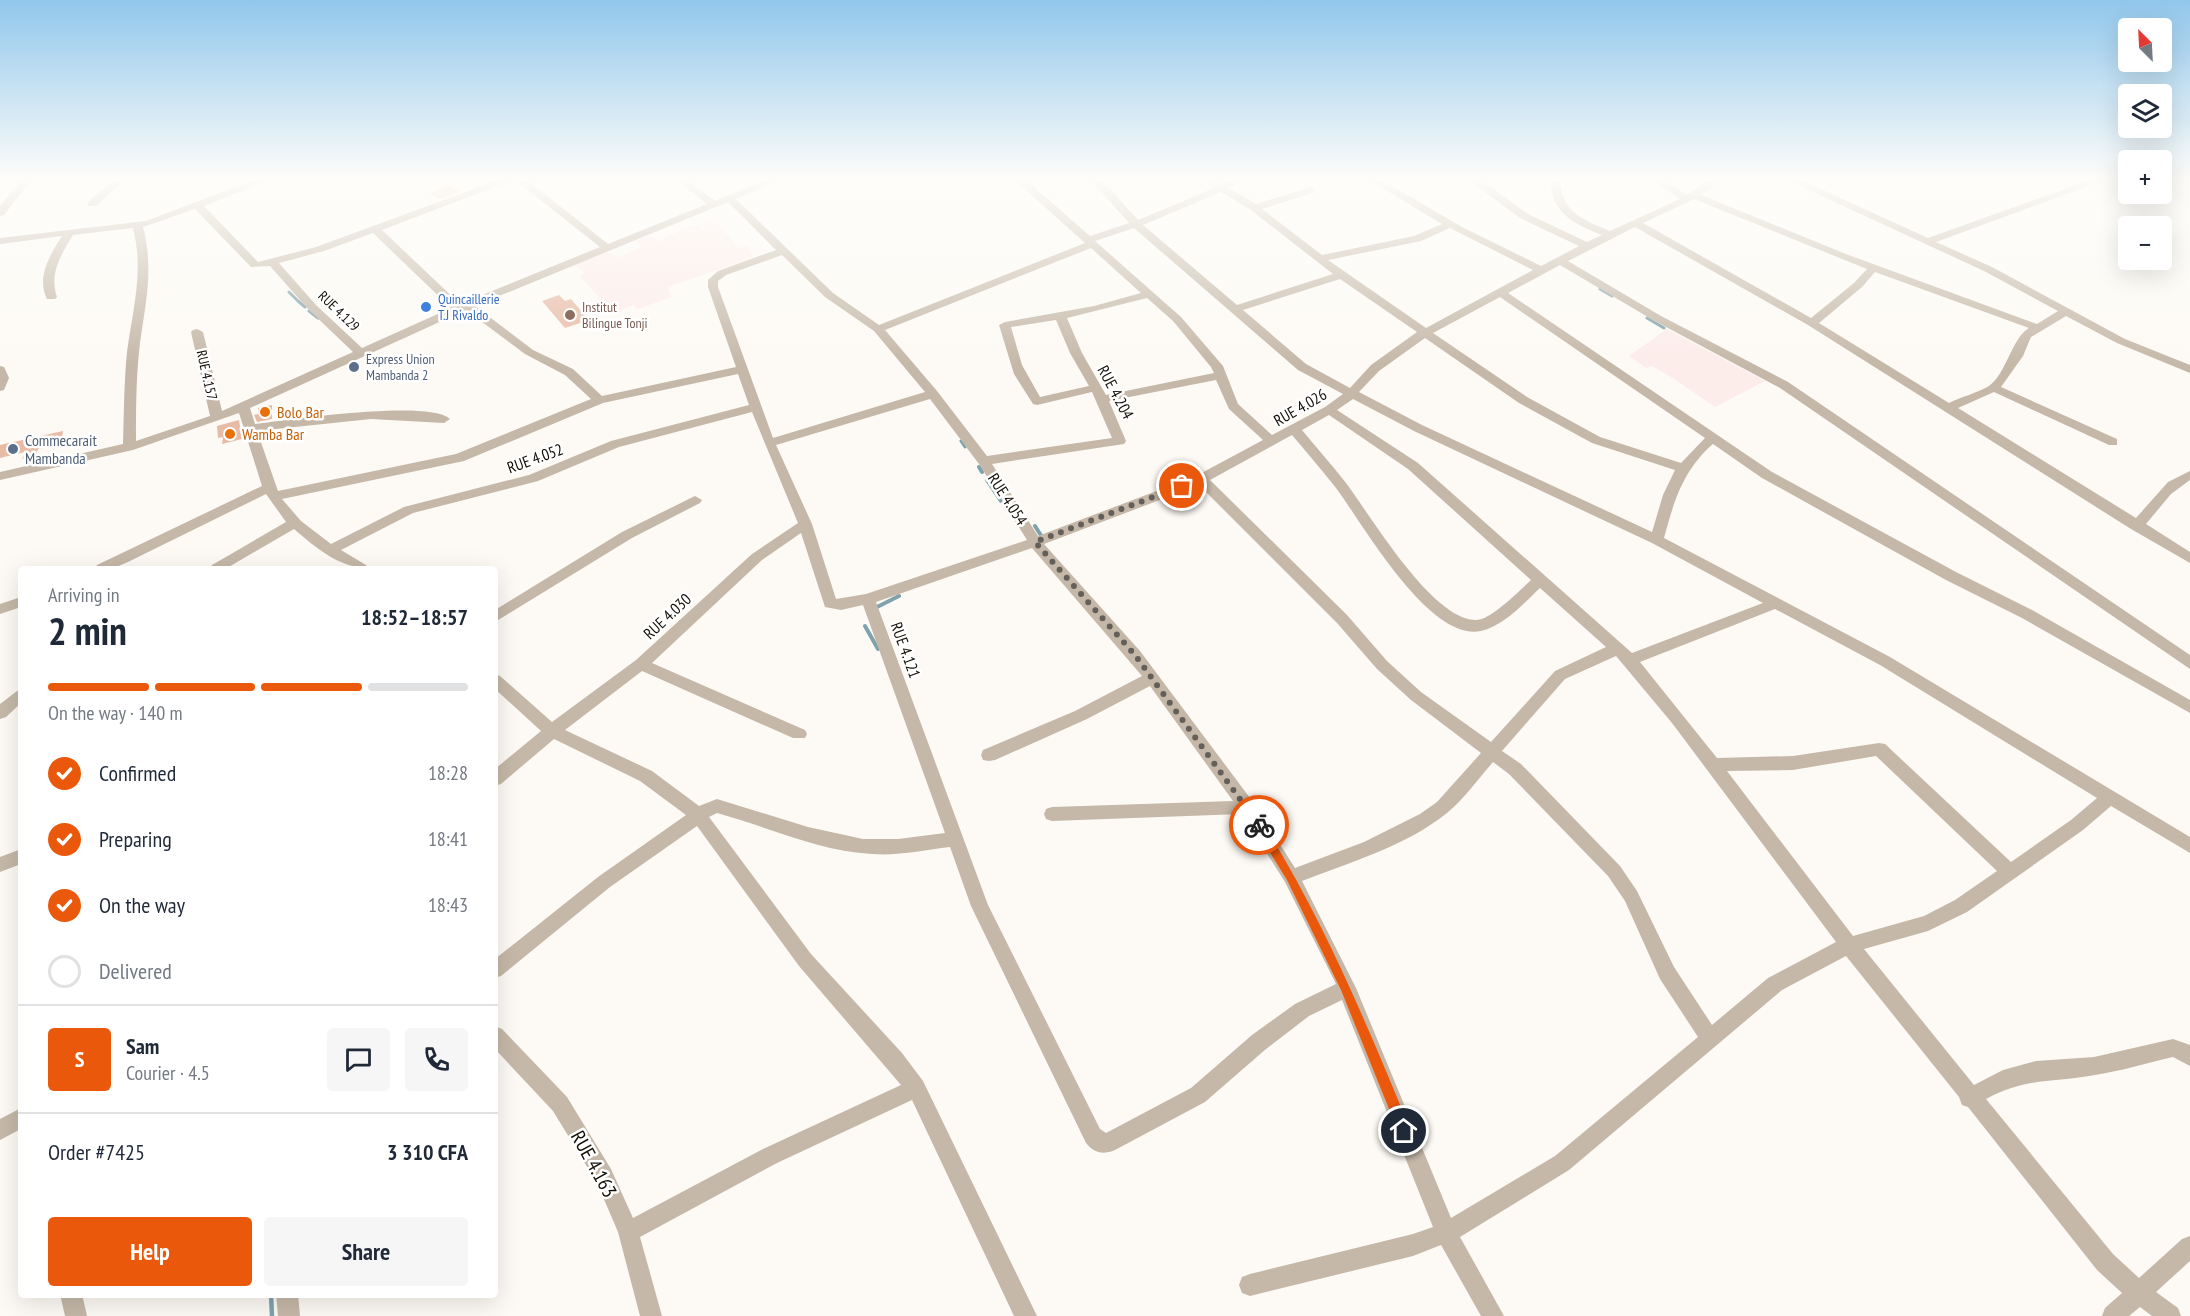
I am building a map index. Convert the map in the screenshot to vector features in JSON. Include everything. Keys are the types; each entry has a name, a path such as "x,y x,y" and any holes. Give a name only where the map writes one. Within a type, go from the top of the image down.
{"street":[{"path":"51,297 47,279 65,241"},
{"path":"129,447 133,352 145,281 146,255 142,241"},
{"path":"232,241 255,265 274,264 339,241"},
{"path":"389,241 463,307 529,352 569,372 599,400"},
{"path":"599,241 606,247"},
{"path":"0,476 129,447 218,418 360,352 620,241"},
{"name":"RUE 4.054","path":"773,241 829,295 878,329 933,394 984,461 1035,542 1135,655 1247,807 1291,877 1347,988 1446,1233 1493,1316"},
{"path":"1156,241 1302,367 1351,394 1657,540 1917,680 2190,846"},
{"path":"1298,241 1424,333 1523,400 1586,435 1622,451 1682,468"},
{"path":"1320,259 1405,241"},
{"path":"1483,241 1541,270"},
{"path":"1577,241 1587,246"},
{"name":"RUE 4.026","path":"868,599 1035,542 1201,478 1329,410 1351,394 1375,368 1424,333 1597,241"},
{"path":"1668,241 1812,323 2190,558"},
{"path":"1807,241 2036,327"},
{"path":"1927,241 1988,269 2121,341 2190,369"},
{"path":"878,329 1091,242 1177,319 1217,366 1233,406 1272,442"},
{"path":"783,251 722,273 713,280 712,287 769,443 805,524 830,603 841,605 868,599"},
{"path":"1559,260 1657,318 1784,385 2190,663"},
{"name":"RUE 4.129","path":"274,264 312,307 360,352"},
{"path":"1812,323 1858,285 1874,267"},
{"path":"1235,309 1342,275"},
{"path":"1500,292 1767,475 1951,576 2027,614 2190,707"},
{"path":"1148,294 1096,309 1005,325 1012,360 1018,375 1037,401 1222,375"},
{"path":"1947,408 1994,388 2017,356 2026,335 2066,311"},
{"name":"RUE 4.204","path":"984,461 1117,442 1121,438 1076,353 1060,316"},
{"name":"RUE 4.157","path":"197,332 218,418"},
{"path":"106,566 197,524 225,507 272,492 459,459 599,400 743,369"},
{"path":"0,370 3,378 0,387"},
{"path":"1994,388 2113,442"},
{"path":"769,443 933,394"},
{"path":"244,407 272,492 294,523 330,550 358,566"},
{"name":"RUE 4.052","path":"330,550 410,510 533,478 615,444 756,407"},
{"path":"1329,410 1413,466 1624,654 1713,765 1849,945 1969,1098 2105,1262 2169,1316"},
{"path":"251,428 372,414 409,414 444,419"},
{"path":"1294,429 1339,483 1393,562 1441,611 1462,624 1481,626 1491,621 1541,579"},
{"path":"1657,540 1672,488 1682,468 1694,453 1713,438"},
{"path":"2136,526 2151,511 2164,490 2190,474"},
{"path":"1201,478 1342,619 1382,665 1416,696 1515,770 1614,871 1631,896 1667,973 1709,1037"},
{"path":"498,615 592,556 695,500"},
{"path":"219,566 294,523"},
{"name":"RUE 4.030","path":"498,776 552,731 641,664 757,557 805,524"},
{"name":"RUE 4.121","path":"868,599 980,906 1093,1136 1099,1143 1108,1143 1198,1095 1259,1042 1302,1010 1347,988"},
{"path":"0,609 18,603"},
{"path":"1291,877 1371,847 1429,818 1443,807 1560,675 1774,604"},
{"path":"641,664 799,734"},
{"path":"989,755 1081,715 1152,678"},
{"path":"498,683 552,731 646,776 698,815 805,960 895,1060 916,1088 1026,1316"},
{"path":"0,713 18,697"},
{"path":"1713,765 1793,763 1880,749 1965,832 2010,872"},
{"path":"1250,1285 1413,1245 1446,1233 1562,1162 1775,984 1849,945 1928,923 1961,906 2077,825 2109,798"},
{"path":"498,968 604,882 698,815 717,806 791,829 864,846 887,847 955,839"},
{"path":"1052,814 1247,807"},
{"path":"0,865 18,857"},
{"name":"RUE 4.163","path":"498,1038 560,1104 604,1176 628,1232 651,1316"},
{"path":"1969,1098 2003,1080 2036,1071 2094,1066 2173,1048 2180,1049 2190,1057"},
{"path":"628,1232 708,1186 820,1131 916,1088"},
{"path":"0,1130 18,1120"},
{"path":"2113,1316 2190,1247"},
{"path":"72,1298 76,1316"},
{"path":"287,1298 289,1316"}],"shaded area":[{"path":"636,241 732,241 737,248 749,246 754,257 668,287 672,297 637,309 634,305 614,313 579,276 585,273 574,265 606,252 618,257 642,247"},
{"path":"1667,329 1765,381 1715,407 1676,380 1652,366 1646,368 1629,356"}],"building":[{"name":"Institut Bilingue Tonji","path":"559,295 565,301 571,299 589,320 565,328 542,301"},
{"name":"Bolo Bar","path":"272,405 272,419 257,422 254,415 258,414 258,408"},
{"name":"Wamba Bar","path":"239,420 242,439 222,444 223,437 218,438 217,426"},
{"name":"Commecarait Mambanda","path":"63,431 61,444 38,449 36,456 22,459 25,452 0,458 0,445"}],"waterway":[{"path":"1600,289 1612,296"},
{"path":"289,292 297,300"},
{"path":"298,301 305,307"},
{"path":"309,311 318,318"},
{"path":"1647,318 1664,328"},
{"path":"961,441 965,447"},
{"path":"979,467 982,472"},
{"path":"987,480 1001,501"},
{"path":"1035,526 1042,537"},
{"path":"873,609 899,596"},
{"path":"865,626 878,649"},
{"path":"271,1298 272,1316"}],"way so far":[{"path":"1182,486 1035,542 1135,655 1259,825"}],"place":[{"name":"Quincaillerie T.J Rivaldo","path":"426,307"},
{"name":"Institut Bilingue Tonji","path":"570,315"},
{"name":"Express Union Mambanda 2","path":"354,367"},
{"name":"Bolo Bar","path":"265,412"},
{"name":"Wamba Bar","path":"230,434"},
{"name":"Commecarait Mambanda","path":"13,449"}],"route":[{"path":"1259,825 1291,877 1347,988 1404,1131"}]}
